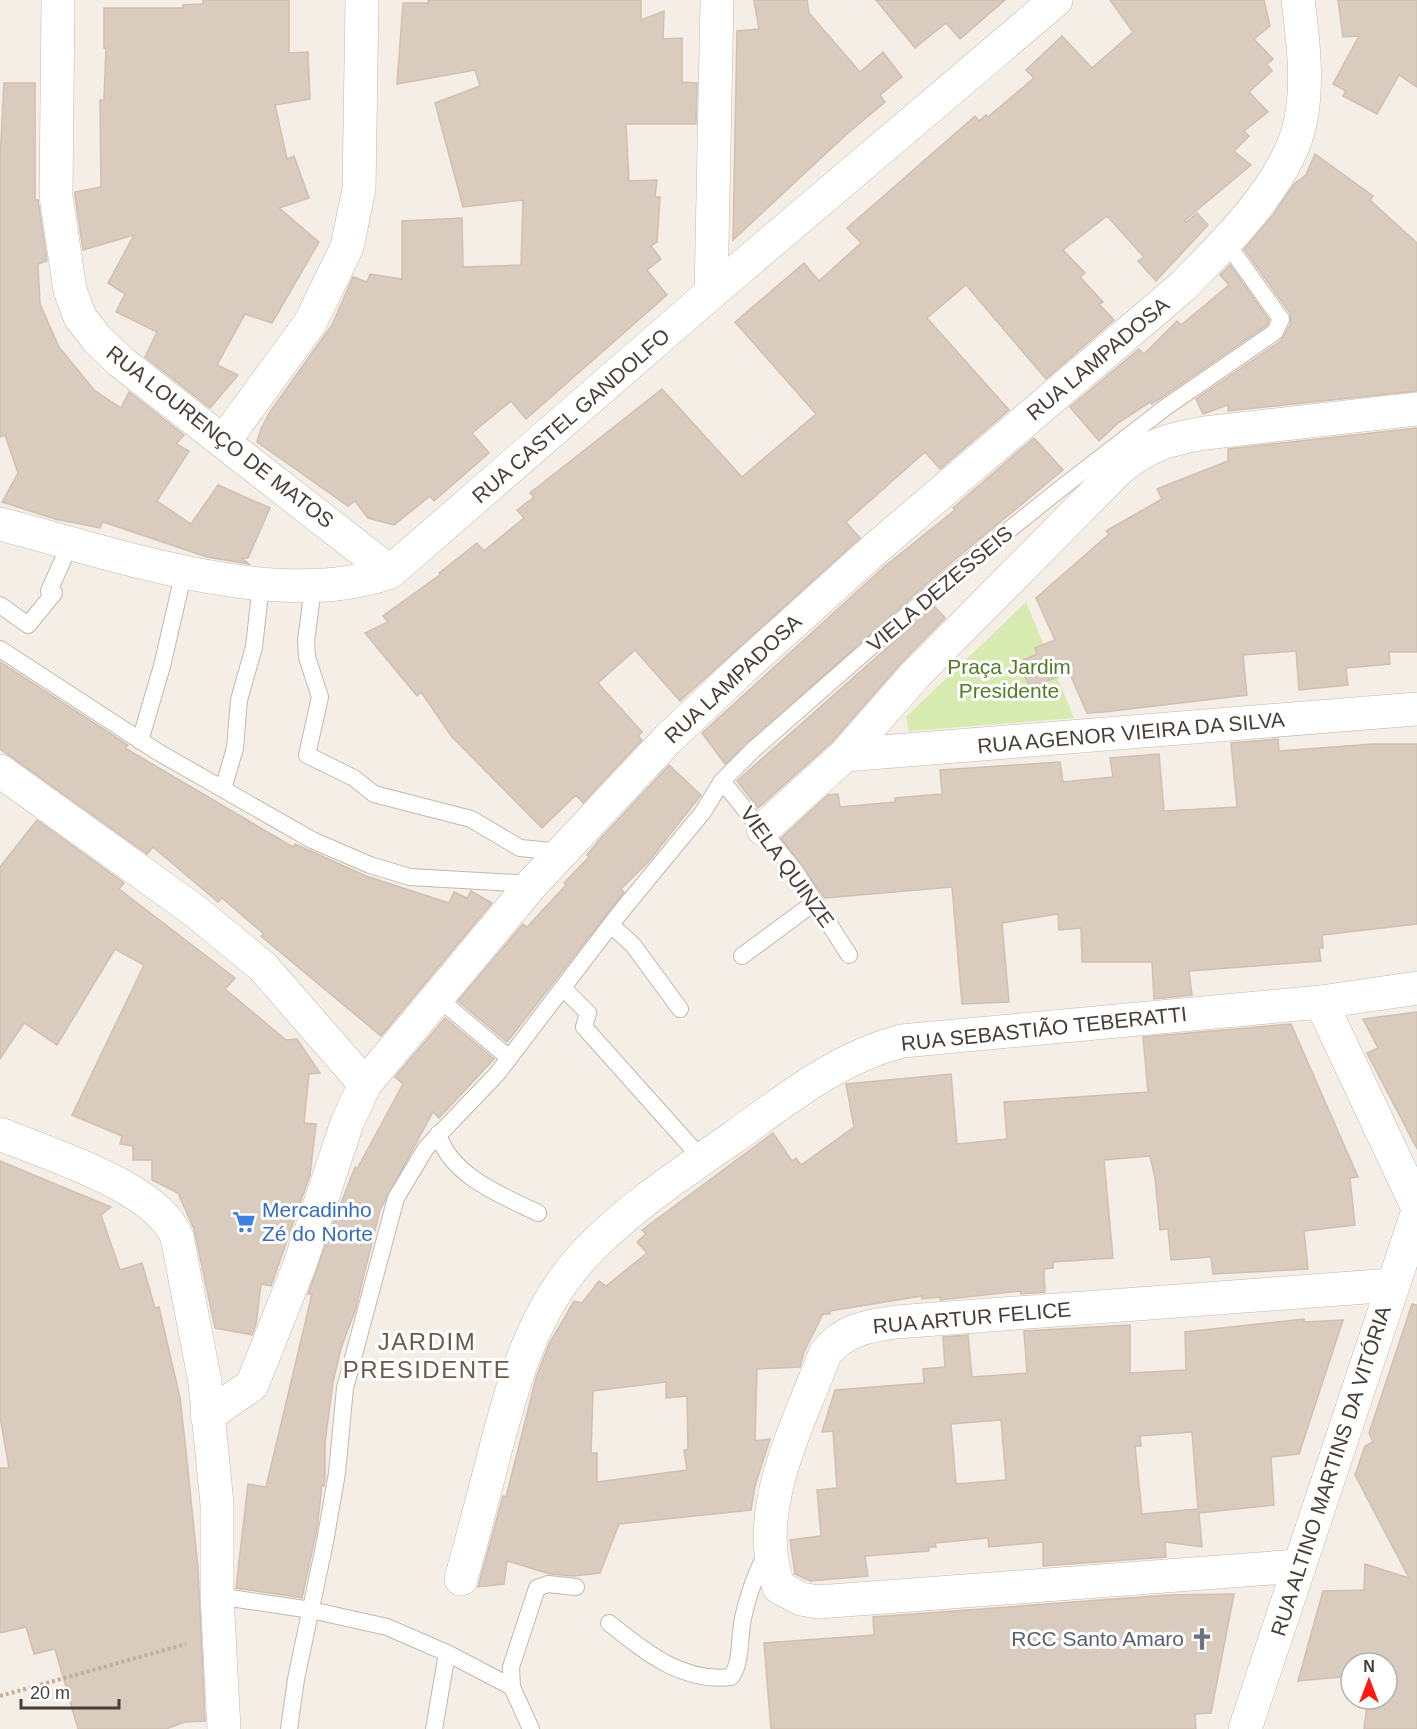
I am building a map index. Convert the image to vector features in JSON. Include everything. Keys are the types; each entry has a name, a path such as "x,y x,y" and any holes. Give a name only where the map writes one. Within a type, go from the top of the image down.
{"street":[{"name":"RUA LOURENÇO DE MATOS","path":"58,0 56,196 70,290 81,317 97,339 121,362 390,572"},
{"path":"224,441 310,323 347,247 359,189 362,0"},
{"path":"711,293 717,0"},
{"name":"RUA CASTEL GANDOLFO","path":"0,524 184,572 261,584 312,587 365,581 390,572 711,293 1056,0"},
{"name":"RUA LAMPADOSA","path":"207,1416 252,1385 300,1264 347,1123 365,1084 532,884 668,739 743,668 874,549 1183,286 1226,242 1266,191 1293,145 1301,114 1304,85 1298,0"},
{"path":"763,829 845,755 916,674 1120,468 1141,451 1171,439 1206,433 1417,409"},
{"name":"RUA AGENOR VIEIRA DA SILVA","path":"845,755 1417,709"},
{"path":"0,771 195,910 262,967 365,1084"},
{"name":"RUA SEBASTIÃO TEBERATTI","path":"461,1578 514,1381 529,1339 563,1281 607,1232 702,1159 819,1076 874,1049 902,1041 1321,1002 1417,988"},
{"path":"1321,1002 1417,1206"},
{"path":"0,1134 124,1186 160,1212 173,1227 177,1237 203,1371 217,1504 217,1596 224,1729"},
{"name":"RUA ALTINO MARTINS DA VITÓRIA","path":"1245,1729 1417,1214"},
{"name":"RUA ARTUR FELICE","path":"1299,1566 818,1602 801,1599 779,1587 769,1548 772,1508 782,1469 825,1354 835,1340 849,1332 867,1326 896,1322 1392,1285"}],"lane":[{"name":"VIELA DEZESSEIS","path":"289,1729 296,1679 337,1473 345,1388 396,1197 415,1164 438,1134 509,1058 611,924 703,812 722,780 753,750 948,579 1166,407 1275,332 1281,320 1226,242"},
{"path":"0,605 28,625 54,594 49,591 71,542"},
{"path":"140,741 162,666 184,572"},
{"path":"223,789 235,748 239,700 254,647 261,584"},
{"path":"312,587 306,641 307,657 320,697 307,755 354,778 374,794 471,819 520,848 563,852"},
{"path":"0,649 140,741 312,840 370,865 410,877 532,884"},
{"name":"VIELA QUINZE","path":"722,780 763,829 849,955"},
{"path":"742,956 815,902"},
{"path":"611,924 633,945 680,1009"},
{"path":"563,988 588,1013 584,1027 702,1159"},
{"path":"438,998 509,1058"},
{"path":"438,1134 443,1149 480,1184 538,1213"},
{"path":"609,1623 646,1652 673,1668 700,1675 730,1677 735,1669 743,1617 757,1571 769,1548"},
{"path":"531,1729 512,1686 511,1667 537,1588 548,1584 576,1587"},
{"path":"217,1596 311,1610 387,1627 447,1653 512,1686"},
{"path":"434,1729 447,1653"}],"path":[{"path":"0,1696 219,1634"}],"green space":[{"name":"Praça Jardim Presidente","path":"1026,602 1074,718 909,731 906,717"}],"building":[{"path":"203,0 289,0 289,53 308,52 310,99 275,105 287,159 294,156 309,198 279,208 319,242 272,323 245,314 217,365 238,375 210,408 145,357 157,332 116,312 125,294 108,283 134,235 83,250 75,195 75,192 101,187 100,100 104,100 106,48 104,48 104,8 183,8 183,5 203,4"},
{"path":"428,0 641,0 641,20 664,11 663,39 682,38 682,82 697,83 696,124 626,124 629,181 657,180 655,197 660,197 657,242 651,246 661,259 647,270 667,295 526,419 511,401 472,433 489,453 434,501 430,496 394,525 368,518 355,501 348,506 257,442 270,412 332,325 353,277 367,282 370,274 402,279 402,221 462,218 463,267 521,265 523,200 463,207 435,103 480,86 475,70 397,84 403,3 428,3"},
{"path":"754,0 807,0 809,13 860,72 883,52 902,77 880,95 885,102 848,133 733,240 737,31 759,29"},
{"path":"876,0 1005,0 960,39 946,23 915,48"},
{"path":"1110,0 1264,0 1270,26 1254,39 1273,59 1267,64 1272,71 1249,92 1268,112 1244,131 1249,136 1234,151 1251,165 1184,221 1186,222 1197,213 1208,225 1156,281 1138,261 1144,257 1107,216 1063,250 1085,273 1080,277 1103,302 1099,304 1114,320 1046,379 966,285 927,318 1009,410 940,469 925,452 846,522 860,538 680,701 635,650 598,683 642,732 638,736 642,740 583,803 576,795 542,828 452,737 421,692 417,696 365,633 388,622 383,616 441,574 439,573 477,543 484,551 524,518 517,510 534,497 530,493 662,389 742,477 816,414 735,322 804,263 819,281 861,243 847,228 975,116 979,121 986,115 988,117 1034,78 1026,70 1062,36 1092,68 1133,32"},
{"path":"1338,0 1417,0 1417,87 1399,75 1377,114 1343,96 1346,91 1333,84 1359,36 1343,37"},
{"path":"4,83 35,83 35,200 38,200 47,261 38,264 40,304 59,347 94,390 121,408 129,392 184,435 176,444 189,451 157,501 191,524 218,485 270,508 248,558 242,558 249,564 207,557 103,522 100,528 55,519 2,502 18,473 5,435 0,437 0,160"},
{"path":"1315,154 1373,196 1370,200 1417,243 1417,391 1228,411 1228,405 1203,414 1196,399 1281,341 1291,323 1290,313 1244,249 1273,215 1294,184 1306,175"},
{"path":"1230,265 1269,320 1267,325 1152,404 1150,402 1118,423 1099,441 1070,407 1139,349 1144,354 1177,321 1181,325 1229,285 1220,275"},
{"path":"1417,428 1417,652 1389,652 1390,664 1346,668 1348,685 1299,690 1296,651 1243,655 1247,695 1104,712 1087,713 1069,672 1030,688 1019,662 1037,654 1035,648 1055,640 1036,598 1109,534 1106,531 1162,499 1157,489 1228,461 1228,449"},
{"path":"1034,438 1063,470 941,571 725,764 702,733 885,566 955,510 953,508"},
{"path":"934,606 945,618 902,662 832,742 758,808 737,781"},
{"path":"0,662 128,745 125,748 293,847 295,844 366,876 449,903 454,892 467,898 471,891 492,903 381,1036 261,936 264,934 222,898 218,902 153,847 147,854 0,749"},
{"path":"1278,739 1279,751 1373,744 1417,744 1417,924 1322,935 1323,948 1319,948 1321,961 1189,971 1192,995 1154,999 1152,962 1082,962 1081,928 1059,930 1058,914 1002,923 1009,1002 962,1004 952,887 825,898 781,838 828,795 838,794 840,807 895,802 895,798 942,794 940,770 1060,762 1063,782 1113,777 1110,758 1159,754 1164,811 1237,807 1231,743"},
{"path":"669,765 701,795 649,861 621,889 624,892 507,1042 458,1001 523,924 527,927 566,885 564,883 589,857 587,855 600,839"},
{"path":"37,820 124,883 119,889 235,978 225,989 286,1040 297,1039 320,1073 309,1074 304,1123 316,1124 310,1175 271,1286 261,1284 256,1324 252,1335 215,1328 194,1229 178,1193 152,1180 152,1160 133,1160 133,1146 120,1144 122,1136 72,1115 144,965 115,949 57,1045 24,1023 0,1059 0,867"},
{"path":"1417,1012 1417,1149 1367,1053 1378,1048 1363,1019"},
{"path":"445,1018 494,1059 439,1118 433,1112 380,1210 355,1311 341,1348 333,1382 325,1443 324,1486 322,1485 317,1529 302,1598 236,1588 248,1484 266,1487 312,1294 308,1294 331,1229 355,1167 357,1169 403,1084 395,1077"},
{"path":"1291,1024 1358,1177 1350,1178 1355,1225 1304,1231 1308,1269 1213,1274 1211,1257 1171,1260 1168,1229 1160,1230 1155,1178 1150,1156 1104,1160 1113,1258 1053,1262 1053,1268 1044,1269 1045,1292 1021,1294 1020,1291 940,1300 940,1297 922,1299 922,1296 830,1311 830,1314 823,1314 804,1352 800,1367 757,1369 755,1441 770,1439 755,1486 751,1510 619,1524 600,1573 574,1576 550,1574 507,1561 504,1584 478,1587 503,1496 506,1497 536,1378 549,1344 574,1301 582,1303 599,1281 606,1286 647,1253 637,1242 646,1234 642,1230 773,1133 792,1161 796,1158 801,1165 854,1127 846,1084 951,1074 957,1144 1007,1139 1004,1102 1148,1092 1143,1037","holes":["666,1382 666,1398 687,1396 688,1449 684,1450 687,1470 597,1482 597,1453 591,1453 593,1391"]},
{"path":"0,1161 111,1207 101,1215 120,1270 142,1263 155,1308 159,1307 180,1398 186,1451 198,1568 205,1721 185,1722 166,1729 78,1729 55,1649 34,1654 26,1627 0,1633 0,1468 9,1468 0,1417"},
{"path":"1412,1304 1417,1305 1417,1729 1364,1729 1366,1711 1399,1711 1399,1651 1339,1651 1339,1677 1298,1681 1323,1591 1364,1590 1365,1564 1409,1578 1355,1475 1365,1446 1373,1442 1369,1433"},
{"path":"1304,1319 1304,1322 1343,1320 1299,1454 1271,1457 1274,1505 1199,1513 1202,1547 1165,1542 1166,1557 1043,1566 1043,1542 989,1547 988,1538 935,1543 936,1547 929,1547 929,1551 865,1556 868,1576 810,1581 795,1574 790,1540 821,1536 817,1490 837,1488 833,1431 822,1432 835,1390 924,1383 923,1369 945,1367 943,1337 968,1335 972,1377 1027,1373 1024,1331 1130,1325 1130,1373 1186,1370 1185,1332","holes":["1001,1420 1006,1480 956,1484 951,1424","1192,1432 1198,1509 1142,1514 1135,1446 1141,1446 1140,1436"]},
{"path":"1234,1594 1211,1713 1195,1714 1196,1729 771,1729 764,1643 874,1635 873,1617 1168,1595"}],"place":[{"name":"Mercadinho Zé do Norte","path":"244,1222"},
{"name":"RCC Santo Amaro","path":"1202,1639"}],"district":[{"name":"JARDIM PRESIDENTE","path":"427,1356"}]}
